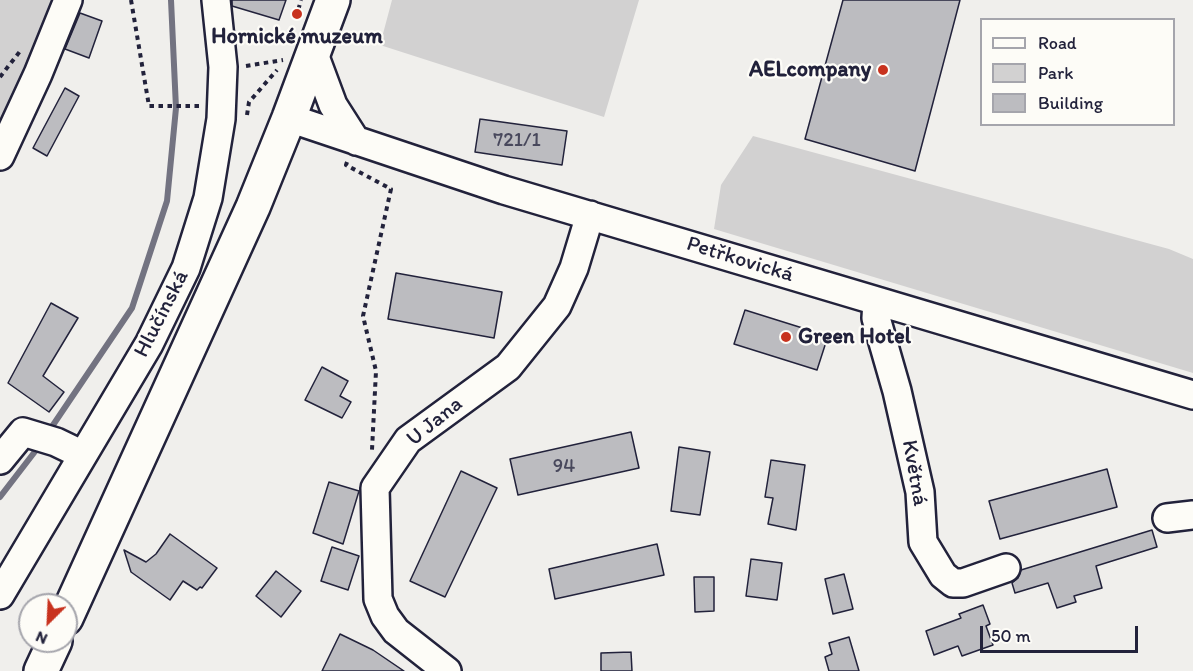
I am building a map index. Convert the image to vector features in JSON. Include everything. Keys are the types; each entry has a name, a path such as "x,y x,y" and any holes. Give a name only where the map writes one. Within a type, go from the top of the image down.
{"main road":[{"path":"77,593 248,218 289,118 296,56 333,0"},
{"path":"42,671 50,653"}],"street":[{"path":"0,156 38,74 68,0"},
{"name":"Hlučínská","path":"0,595 149,344 186,268 203,216 216,161 223,67 216,0"},
{"path":"296,56 333,105 356,141"},
{"name":"Petřkovická","path":"289,118 590,215 1193,394"},
{"name":"U Jana","path":"375,488 408,440 508,367 557,306 574,268 590,215"},
{"name":"Květná","path":"876,301 876,318 897,391 920,492 923,542 943,575 953,583 963,583 1006,568"},
{"path":"0,460 23,432 83,455"},
{"path":"375,488 378,598 385,616 396,631 447,671"}],"path":[{"path":"131,0 149,106 191,106"},
{"path":"223,67 242,67 296,56"},
{"path":"246,121 249,102 296,56"},
{"path":"356,141 346,165 391,189 363,316 376,371 372,441 375,488"}],"green space":[{"path":"0,0 61,0 0,141"},
{"path":"392,0 639,0 604,117 380,45"},
{"path":"753,136 1169,249 1193,259 1193,373 714,229 721,185"}],"building":[{"path":"232,0 286,0 279,20 232,6"},
{"name":"AELcompany","path":"843,0 960,0 915,171 805,139"},
{"path":"80,13 102,21 89,58 65,49"},
{"path":"65,88 79,96 47,156 33,148"},
{"path":"480,119 567,131 562,165 475,152"},
{"path":"396,273 502,292 494,338 388,319"},
{"path":"51,303 78,318 43,376 64,392 49,412 8,383"},
{"path":"745,310 828,336 817,370 734,344"},
{"path":"322,367 348,381 340,396 351,402 342,418 305,400"},
{"path":"631,432 639,468 518,495 510,459"},
{"path":"679,447 710,452 700,515 671,511"},
{"path":"771,460 805,465 796,530 768,524 773,498 765,497"},
{"path":"1107,469 1117,507 1000,539 989,501"},
{"path":"461,471 497,488 445,597 410,581"},
{"path":"329,482 359,491 343,544 313,533"},
{"path":"1152,530 1157,547 1096,566 1102,588 1074,596 1076,602 1057,608 1048,583 1015,593 1012,583 1018,578 1021,570"},
{"path":"170,534 217,568 202,588 197,590 183,581 170,600 131,572 124,550 146,562 156,554"},
{"path":"657,544 664,575 555,599 549,569"},
{"path":"332,547 359,556 348,590 321,581"},
{"path":"751,559 782,563 777,600 746,596"},
{"path":"276,571 301,591 281,617 256,596"},
{"path":"844,574 853,609 833,614 825,579"},
{"path":"694,577 714,577 714,611 695,612"},
{"path":"983,605 990,624 986,626 993,645 962,656 958,646 934,655 926,631 961,618 959,614"},
{"path":"340,634 373,650 404,671 322,671"},
{"path":"849,637 859,671 829,671 825,657 832,654 829,643"},
{"path":"631,652 632,671 601,671 601,653"}],"waterway":[{"path":"49,431 132,308 167,201 176,108 171,0"},
{"path":"0,497 40,445"}],"place":[{"name":"Hornické muzeum","path":"297,14"},
{"name":"AELcompany","path":"883,70"},
{"name":"Green Hotel","path":"786,337"}]}
